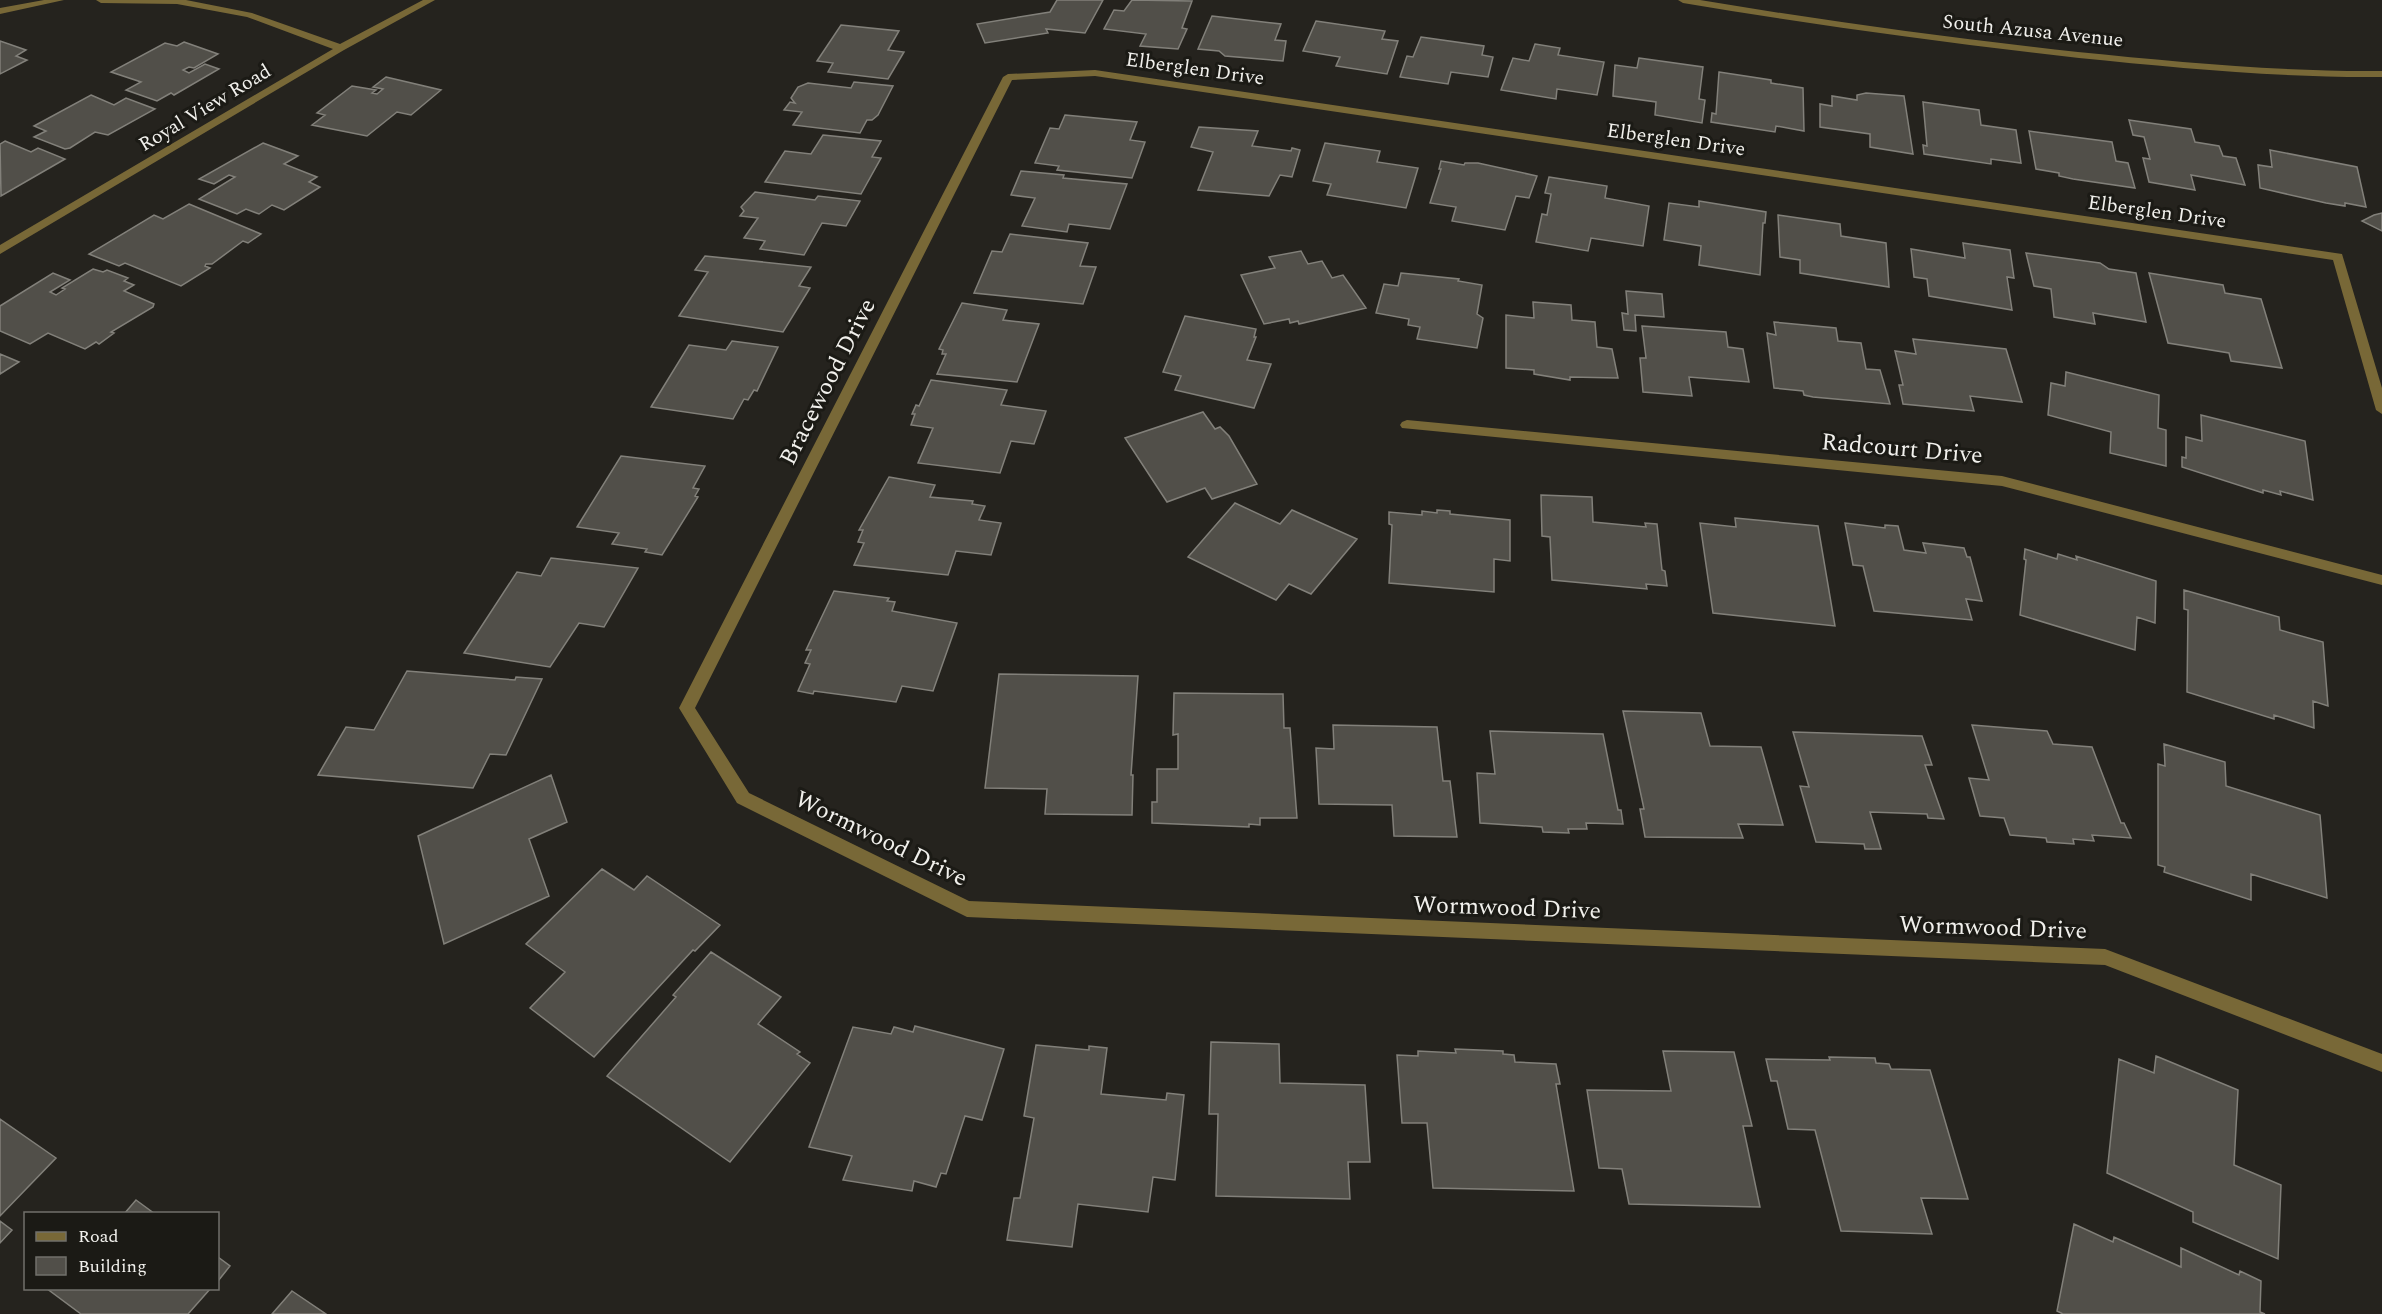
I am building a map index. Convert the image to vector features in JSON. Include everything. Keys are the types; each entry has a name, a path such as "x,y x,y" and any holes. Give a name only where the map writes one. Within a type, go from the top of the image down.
{"street":[{"path":"0,11 59,0"},
{"path":"100,0 177,1 238,13 341,48"},
{"name":"Royal View Road","path":"0,250 341,48 430,0"},
{"name":"South Azusa Avenue","path":"1683,0 1813,23 2002,47 2189,66 2382,74"},
{"name":"Elberglen Drive","path":"1008,77 1095,73 2338,257 2382,410"},
{"name":"Bracewood Drive","path":"687,708 1008,77"},
{"name":"Radcourt Drive","path":"1407,425 2002,482 2382,580"},
{"name":"Wormwood Drive","path":"687,708 743,798 967,909 2105,957 2382,1063"}],"building":[{"path":"1057,0 1103,0 1085,33 1046,29 1048,33 985,43 977,24 1050,12"},
{"path":"1132,0 1192,1 1182,28 1187,29 1178,49 1140,46 1146,34 1104,29 1114,10 1124,11"},
{"path":"1212,16 1281,24 1275,40 1286,41 1283,61 1225,56 1219,51 1198,49"},
{"path":"1316,21 1385,31 1382,39 1398,41 1387,74 1336,66 1340,57 1303,51"},
{"path":"841,25 899,31 888,50 904,52 888,79 828,72 833,63 817,61"},
{"path":"1421,37 1484,46 1482,55 1493,57 1488,77 1451,72 1448,84 1400,77 1407,56 1413,57"},
{"path":"0,41 26,50 16,56 27,60 0,74"},
{"path":"184,42 218,54 194,68 189,67 183,70 189,73 205,64 219,69 174,95 171,93 157,101 126,90 141,82 111,72 165,43 177,46"},
{"path":"1535,44 1560,48 1558,55 1604,62 1597,95 1557,89 1556,99 1501,90 1513,58 1529,61"},
{"path":"1639,58 1703,67 1699,99 1705,100 1702,123 1655,115 1656,102 1613,96 1615,65 1637,68"},
{"path":"1719,72 1771,80 1771,83 1803,88 1804,131 1776,126 1775,132 1711,122 1712,113 1716,114"},
{"path":"386,77 441,90 411,115 397,112 367,136 312,125 325,115 317,113 352,86 376,90 372,93 377,94 383,89 373,87"},
{"path":"854,82 893,86 878,115 872,120 867,120 860,133 793,125 802,112 784,110 790,102 795,103 791,98 798,87 808,83 851,88"},
{"path":"1866,93 1904,96 1913,154 1870,147 1870,134 1820,127 1820,104 1832,106 1832,96 1857,100 1857,95"},
{"path":"91,95 114,105 126,98 155,109 108,135 95,132 70,148 65,149 34,137 46,131 34,126"},
{"path":"1923,102 1979,110 1981,125 2016,130 2021,163 1991,159 1991,164 1924,154 1923,145 1927,146"},
{"path":"1065,115 1137,122 1130,140 1145,142 1132,178 1057,170 1059,166 1035,163 1050,128 1059,129"},
{"path":"2129,120 2191,129 2195,142 2219,146 2223,156 2236,158 2245,185 2191,175 2195,190 2149,182 2143,158 2150,159 2144,137 2133,135"},
{"path":"1199,127 1258,131 1252,146 1300,150 1292,177 1280,175 1269,196 1198,190 1213,152 1191,147"},
{"path":"2029,131 2112,142 2116,161 2128,163 2135,188 2073,179 2059,176 2059,173 2036,169"},
{"path":"823,135 881,141 872,157 881,158 861,194 765,182 785,151 811,154"},
{"path":"5,141 31,152 38,148 65,159 1,196 0,144"},
{"path":"263,143 298,156 284,164 317,177 309,182 320,187 284,210 272,205 259,214 246,209 237,214 199,199 235,177 229,175 214,184 199,179"},
{"path":"1325,143 1380,151 1377,162 1418,168 1406,208 1327,195 1331,184 1313,181"},
{"path":"2270,150 2357,167 2366,207 2345,203 2345,206 2326,203 2260,188 2258,165 2272,167"},
{"path":"1441,161 1464,165 1465,163 1478,163 1537,176 1529,198 1516,196 1505,230 1452,221 1456,207 1430,203 1441,169 1439,169"},
{"path":"1021,171 1064,175 1063,178 1127,184 1110,229 1069,224 1067,232 1022,226 1035,198 1011,195"},
{"path":"1549,177 1607,186 1605,198 1649,206 1643,246 1591,238 1588,251 1536,242 1542,214 1547,215 1551,194 1545,193"},
{"path":"755,192 815,200 818,196 860,201 846,226 822,223 804,255 760,249 765,241 744,238 758,218 740,216 744,211 741,207"},
{"path":"1699,201 1766,212 1765,223 1763,223 1760,275 1699,265 1701,246 1664,240 1669,203 1699,207"},
{"path":"189,204 261,234 248,243 243,241 212,264 206,264 205,266 210,268 181,286 125,263 119,266 89,254 154,215 163,219"},
{"path":"2382,213 2382,231 2362,221 2374,215"},
{"path":"1778,215 1840,224 1841,236 1886,243 1889,287 1800,273 1800,260 1780,257"},
{"path":"1010,234 1088,243 1080,266 1096,267 1083,304 974,293 992,251 1002,252"},
{"path":"1963,243 2010,250 2014,278 2007,277 2012,310 1929,296 1927,279 1914,277 1911,249 1965,258"},
{"path":"1301,251 1308,264 1322,261 1332,278 1343,275 1366,308 1299,324 1298,321 1290,323 1289,319 1264,324 1241,275 1275,268 1269,257"},
{"path":"2026,253 2100,263 2109,269 2136,273 2146,322 2093,313 2095,324 2054,317 2051,289 2034,286"},
{"path":"705,256 811,267 799,286 810,288 783,332 679,316 708,272 695,270"},
{"path":"93,269 103,272 107,270 128,278 124,281 134,285 124,291 154,304 153,307 111,332 114,333 99,344 96,342 85,349 48,333 30,344 0,331 0,306 53,273 70,280 50,292 56,295 65,289 62,288"},
{"path":"1401,273 1459,279 1458,281 1482,285 1477,314 1483,318 1477,348 1417,339 1420,327 1408,325 1409,319 1376,313 1384,284 1398,286"},
{"path":"2149,273 2223,285 2225,293 2261,299 2282,368 2231,361 2229,353 2168,343"},
{"path":"1626,291 1662,294 1664,317 1635,315 1636,331 1624,330 1622,313 1628,314"},
{"path":"1533,302 1571,305 1572,320 1595,322 1597,347 1612,349 1618,378 1570,377 1570,380 1534,374 1534,370 1506,368 1506,315 1534,318"},
{"path":"962,303 1007,310 1003,320 1039,324 1017,382 937,374 946,354 942,354 943,350 939,349"},
{"path":"1185,316 1256,329 1254,337 1256,337 1247,360 1271,364 1254,408 1175,390 1181,376 1163,372"},
{"path":"1774,322 1836,328 1838,341 1861,343 1866,369 1880,370 1890,404 1813,397 1804,395 1803,391 1774,388 1767,333 1776,335"},
{"path":"1642,326 1726,332 1728,347 1743,349 1749,382 1689,377 1692,396 1643,392 1640,358 1646,358"},
{"path":"1913,339 2006,349 2022,402 1970,396 1974,411 1903,404 1899,385 1903,385 1895,351 1916,354"},
{"path":"732,341 778,347 757,391 754,390 748,400 744,399 733,419 651,407 689,345 726,350"},
{"path":"0,354 19,362 0,374"},
{"path":"2066,372 2159,395 2158,428 2166,430 2166,466 2110,453 2111,432 2048,415 2051,383 2065,386"},
{"path":"931,380 1007,390 1001,405 1046,411 1034,444 1011,441 1000,473 918,463 933,428 911,425 915,414 912,414 916,405 919,406"},
{"path":"1203,412 1215,429 1220,427 1229,436 1257,484 1212,499 1205,488 1167,502 1125,438"},
{"path":"2201,415 2305,441 2313,500 2280,491 2281,495 2263,490 2263,493 2182,467 2182,457 2186,458 2186,437 2202,441"},
{"path":"621,456 705,466 693,488 699,489 695,496 698,497 662,555 645,552 647,549 612,544 619,533 577,527"},
{"path":"889,477 935,485 930,497 973,501 972,504 985,506 979,520 1001,523 991,555 956,551 948,575 854,565 864,543 858,542 863,530 859,530"},
{"path":"1541,495 1592,497 1593,522 1646,527 1645,523 1657,524 1662,570 1665,571 1667,586 1646,584 1647,589 1552,580 1550,537 1542,536"},
{"path":"1235,503 1280,524 1292,510 1357,539 1311,594 1289,584 1276,600 1188,557"},
{"path":"1437,510 1450,511 1450,514 1510,520 1510,561 1494,559 1494,592 1389,583 1392,525 1389,524 1389,512 1422,515 1422,511 1437,513"},
{"path":"1735,518 1818,526 1835,626 1713,613 1700,523 1736,527"},
{"path":"1845,523 1885,528 1885,525 1898,526 1904,550 1926,553 1923,543 1964,548 1967,557 1970,557 1982,601 1966,599 1972,620 1874,611 1863,566 1853,565"},
{"path":"2025,549 2057,559 2058,554 2077,560 2076,556 2156,581 2155,623 2137,617 2135,650 2020,615 2026,560 2024,559"},
{"path":"551,558 638,568 604,627 579,623 550,667 464,653 517,572 541,576"},
{"path":"2184,590 2279,617 2280,630 2323,642 2328,706 2313,701 2314,728 2274,715 2274,719 2187,692 2188,610 2184,609"},
{"path":"834,591 889,598 887,601 895,602 892,611 957,623 933,691 902,686 896,702 798,691 810,664 805,663 811,650 806,650"},
{"path":"407,671 515,680 516,677 542,679 506,755 490,754 473,788 318,775 346,727 374,730"},
{"path":"999,674 1138,676 1131,775 1133,775 1132,815 1045,814 1047,789 985,788"},
{"path":"1174,693 1283,694 1284,728 1290,728 1297,818 1260,818 1260,825 1249,824 1249,827 1152,823 1152,802 1157,802 1157,769 1178,769 1178,734 1173,735"},
{"path":"1623,711 1701,713 1710,746 1761,747 1783,825 1738,824 1743,838 1645,837 1640,809 1644,809"},
{"path":"1333,725 1437,727 1443,781 1450,781 1457,837 1394,836 1392,805 1319,804 1316,748 1334,749"},
{"path":"1972,725 2047,731 2053,744 2092,747 2121,823 2124,823 2131,838 2092,835 2094,841 2073,839 2074,844 2047,842 2046,838 2010,835 2004,818 1980,816 1969,778 1989,780"},
{"path":"1490,731 1603,734 1618,810 1621,810 1623,824 1586,823 1587,829 1568,829 1569,833 1543,832 1542,827 1480,823 1477,773 1495,774"},
{"path":"1793,732 1922,736 1932,765 1925,765 1944,819 1928,818 1927,814 1870,812 1881,849 1865,849 1864,844 1816,842 1800,786 1809,787"},
{"path":"2164,744 2225,762 2226,786 2320,815 2327,898 2251,874 2251,900 2164,872 2165,867 2158,865 2158,764 2165,766"},
{"path":"551,775 567,822 529,839 549,896 444,944 418,836"},
{"path":"602,869 634,890 647,876 720,925 695,951 693,950 594,1057 530,1008 565,972 526,944"},
{"path":"711,952 781,997 758,1024 800,1052 797,1054 810,1063 730,1162 607,1076 676,997 673,995"},
{"path":"915,1026 1004,1049 982,1120 965,1116 946,1174 941,1173 936,1187 914,1181 912,1191 843,1180 852,1156 809,1147 853,1027 891,1034 894,1027 913,1032"},
{"path":"1211,1042 1279,1044 1280,1083 1365,1085 1370,1162 1348,1162 1350,1199 1216,1196 1218,1114 1209,1114"},
{"path":"1036,1045 1089,1050 1089,1046 1107,1048 1101,1094 1166,1100 1167,1093 1184,1095 1175,1180 1153,1177 1148,1212 1078,1204 1072,1247 1007,1240 1014,1198 1020,1198 1034,1118 1024,1116"},
{"path":"1455,1049 1503,1051 1503,1054 1514,1055 1515,1062 1556,1064 1560,1084 1556,1084 1574,1191 1433,1188 1427,1123 1402,1123 1397,1055 1418,1056 1418,1051 1456,1053"},
{"path":"1663,1051 1734,1052 1752,1126 1743,1126 1760,1207 1629,1204 1622,1169 1599,1168 1587,1090 1671,1091"},
{"path":"2156,1056 2238,1090 2234,1165 2281,1185 2278,1259 2193,1222 2193,1212 2107,1173 2119,1059 2154,1073"},
{"path":"1829,1057 1875,1058 1876,1063 1889,1064 1891,1069 1930,1070 1968,1199 1921,1198 1932,1234 1841,1231 1815,1130 1788,1129 1777,1081 1771,1081 1766,1059 1830,1060"},
{"path":"0,1119 56,1158 0,1216"},
{"path":"136,1200 152,1212 126,1212"},
{"path":"0,1221 12,1230 0,1243"},
{"path":"2074,1224 2113,1242 2114,1237 2181,1267 2181,1248 2239,1275 2240,1271 2261,1281 2260,1312 2265,1314 2063,1314 2057,1311"},
{"path":"219,1258 230,1266 219,1280"},
{"path":"49,1290 209,1290 188,1314 81,1314"},
{"path":"292,1291 326,1314 272,1314"}]}
